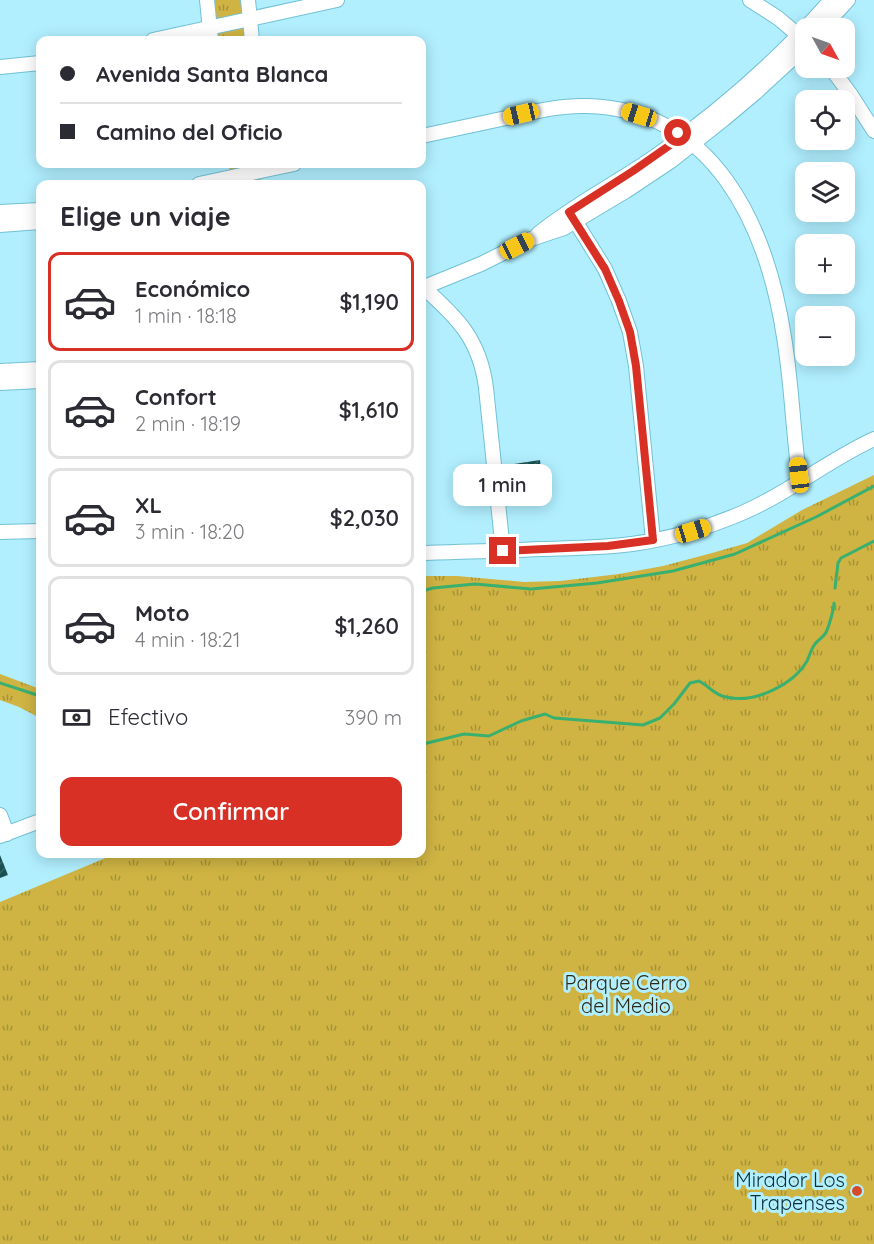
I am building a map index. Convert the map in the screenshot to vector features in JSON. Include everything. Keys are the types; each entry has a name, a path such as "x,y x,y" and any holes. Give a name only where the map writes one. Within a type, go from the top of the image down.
{"street":[{"path":"207,0 210,34"},
{"path":"248,0 251,36"},
{"path":"191,36 210,34 249,19 337,0"},
{"path":"750,0 778,18 795,33"},
{"path":"818,18 831,0"},
{"path":"831,18 848,0"},
{"path":"426,286 481,264 573,217 633,171 688,140 748,83 795,46"},
{"path":"0,67 36,63"},
{"path":"839,78 874,131"},
{"path":"426,135 534,111 584,105 614,108 639,115 664,125 688,140 720,171 738,196 757,237 771,276 785,338 800,482"},
{"path":"230,180 262,168"},
{"path":"0,212 36,210"},
{"path":"573,217 613,285 630,332 636,366 653,540"},
{"path":"0,225 36,222"},
{"path":"426,291 453,314 464,327 482,364 503,551"},
{"path":"0,371 36,369"},
{"path":"0,383 36,381"},
{"path":"426,553 608,546 653,540 693,531 760,505 841,455 874,439"},
{"path":"0,532 36,531"},
{"path":"0,815 4,835 36,823"}],"green space":[{"path":"213,0 242,0 246,36 217,36"},
{"path":"229,168 259,168 260,180 231,180"},
{"name":"Parque Cerro del Medio","path":"874,475 874,1244 0,1244 0,902 105,858 426,858 426,576 457,576 524,582 560,581 619,574 663,566 747,543 802,510"},
{"path":"0,674 36,688 36,716 19,707 0,700"}],"building":[{"path":"540,460 545,480 531,482 531,485 540,486 542,497 520,500 514,464"},
{"path":"0,855 8,875 0,878"}],"waterway":[{"path":"426,590 475,584 531,589 597,583 673,571 735,554 816,517 874,486"},
{"path":"835,588 838,563 841,558 874,541"},
{"path":"426,743 464,734 489,736 521,721 545,714 554,718 643,725 660,718 690,683 699,681 726,697 748,698 772,691 801,670 814,646 826,632 834,603"},
{"path":"0,683 36,695"}],"place":[{"name":"Mirador Los Trapenses","path":"857,1191"}],"route":[{"path":"503,551 608,546 653,540 636,366 630,332 605,269 569,212 683,136 678,133"}]}
